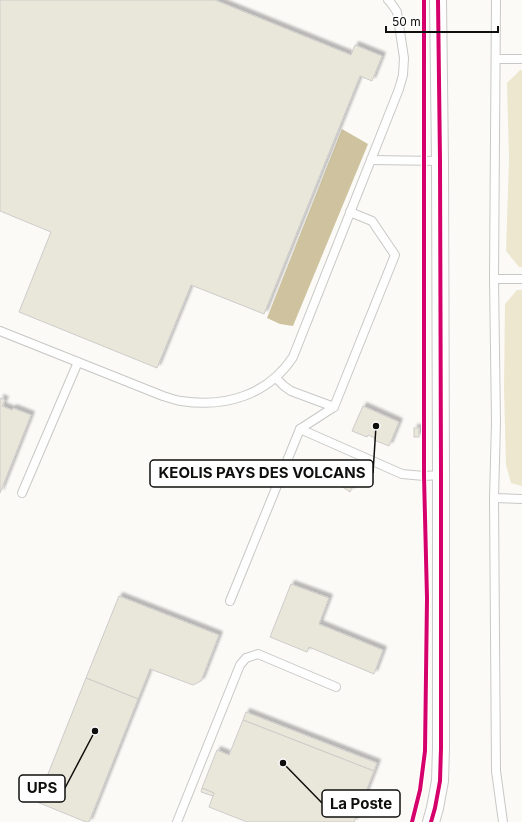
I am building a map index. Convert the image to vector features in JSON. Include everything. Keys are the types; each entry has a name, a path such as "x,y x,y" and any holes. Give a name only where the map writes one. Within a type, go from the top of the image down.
{"street":[{"path":"431,822 440,782 441,748 440,161 438,0"}],"lane":[{"path":"0,331 163,396 180,401 210,403 233,400 253,393 276,378 293,357 399,89 403,75 404,58 397,12 388,0"},
{"path":"496,0 494,279 496,422 494,498 496,771 503,822"},
{"path":"496,59 522,59"},
{"path":"371,160 440,161"},
{"path":"230,601 300,430 334,407 395,254 372,221 350,212"},
{"path":"494,279 522,279"},
{"path":"22,493 78,362"},
{"path":"276,378 292,391 334,407"},
{"path":"300,430 402,474 424,476 441,475"},
{"path":"494,498 522,498"},
{"path":"177,822 240,665 246,658 258,654 336,686"}],"shaded area":[{"path":"520,70 522,70 522,267 519,267 506,251 509,159 507,83"},
{"path":"342,129 368,144 293,326 280,324 267,318"},
{"path":"517,290 522,290 522,486 511,483 506,465 504,388 505,304"}],"building":[{"path":"0,0 215,0 351,55 355,45 382,56 372,81 360,76 264,314 191,285 157,368 19,312 51,232 0,211"},
{"path":"0,398 5,400 2,406 12,410 13,408 31,415 0,493"},
{"path":"363,406 399,422 389,446 374,440 375,438 368,435 367,437 352,431"},
{"path":"414,428 419,428 419,437 414,437"},
{"path":"344,472 356,479 350,492 338,484"},
{"path":"291,584 329,598 319,624 383,650 374,674 309,647 307,652 270,637"},
{"path":"119,596 219,635 201,681 193,685 150,669 138,699 86,678"},
{"path":"86,678 138,699 89,822 37,802"},
{"path":"246,712 377,763 374,771 243,720"},
{"path":"243,720 374,771 354,822 247,822 209,807 214,793 202,788 217,750 229,755"},
{"path":"202,788 214,793 213,796 201,792"}],"cycle path":[{"path":"412,822 420,790 425,751 427,598 424,476 424,0"},
{"path":"431,822 440,781 441,748 440,161 438,0"}],"place":[{"name":"KEOLIS PAYS DES VOLCANS","path":"376,426"},
{"name":"UPS","path":"95,731"},
{"name":"La Poste","path":"283,763"}]}
